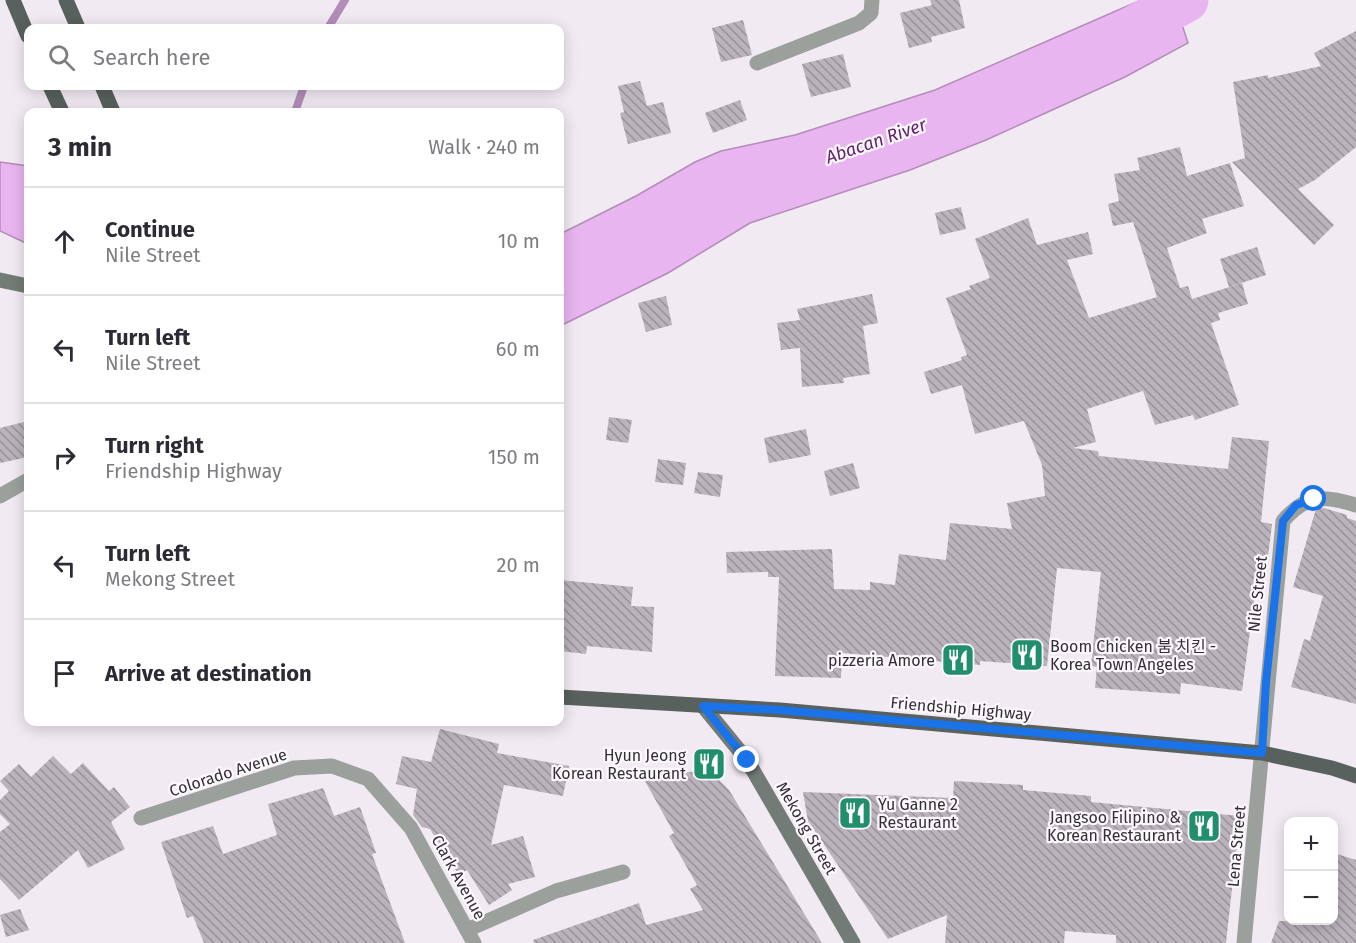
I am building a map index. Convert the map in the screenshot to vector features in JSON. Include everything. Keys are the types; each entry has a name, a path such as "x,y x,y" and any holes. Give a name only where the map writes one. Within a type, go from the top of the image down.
{"main road":[{"path":"13,0 24,26"},
{"path":"66,0 76,24"},
{"path":"52,90 60,108"},
{"path":"104,90 111,108"},
{"name":"Friendship Highway","path":"564,697 780,710 1262,753 1332,768 1356,776"}],"street":[{"path":"757,63 858,23 871,13 872,0"},
{"path":"0,280 24,285"},
{"path":"0,496 24,482"},
{"name":"Nile Street","path":"1262,753 1266,682 1283,521 1296,505 1314,499 1335,498 1356,505"},
{"name":"Mekong Street","path":"703,706 747,760 853,943"},
{"name":"Lena Street","path":"1244,943 1262,753"},
{"name":"Colorado Avenue","path":"141,818 294,768 332,766 368,779 411,828"},
{"name":"Clark Avenue","path":"411,828 471,936"},
{"path":"471,936 556,891 623,872"}],"water":[{"path":"1141,0 1174,0 1188,43 1125,77 986,140 910,170 750,223 668,273 564,324 564,232 636,196 695,162 721,151 795,135 935,90"},
{"path":"0,162 24,165 24,242 0,231"}],"building":[{"path":"930,0 959,0 965,28 931,37 932,42 909,48 900,13 932,5"},
{"path":"743,20 752,55 721,62 712,28"},
{"path":"1356,31 1356,147 1315,180 1298,189 1334,225 1314,245 1232,162 1245,158 1233,82 1268,75 1268,78 1321,66 1314,53"},
{"path":"843,54 851,87 811,97 802,64"},
{"path":"640,81 647,106 663,102 671,133 628,144 620,113 624,112 618,86"},
{"path":"740,100 747,120 713,133 705,113"},
{"path":"1180,147 1187,176 1230,163 1244,206 1202,219 1207,233 1167,248 1180,288 1188,286 1192,299 1242,283 1248,304 1218,313 1220,320 1211,323 1239,405 1195,420 1193,415 1155,425 1143,391 1087,409 1096,442 1073,448 1098,451 1099,456 1228,469 1232,437 1269,441 1261,522 1272,524 1268,557 1260,556 1242,691 1181,683 1180,694 1095,688 1097,667 1091,666 1101,572 1057,568 1047,666 980,661 980,665 842,653 841,678 775,676 779,577 768,577 768,572 727,573 726,552 832,549 834,589 870,590 870,582 895,585 899,554 946,560 950,523 1012,529 1007,503 1045,496 1042,465 1024,421 975,434 962,385 931,394 924,372 962,360 961,357 967,355 946,298 971,289 969,286 990,278 975,239 1028,218 1037,245 1088,232 1093,254 1067,260 1089,318 1157,297 1133,222 1113,226 1108,204 1119,201 1114,174 1140,170 1137,158"},
{"path":"961,207 966,229 940,235 935,213"},
{"path":"1257,247 1266,275 1229,287 1220,259"},
{"path":"872,294 878,323 863,326 870,374 843,378 844,383 802,387 800,348 781,350 777,323 800,320 797,309"},
{"path":"666,296 672,325 646,332 638,303"},
{"path":"609,417 632,420 628,443 606,440"},
{"path":"24,422 24,458 0,463 0,428"},
{"path":"806,429 811,455 769,463 764,438"},
{"path":"658,459 686,463 683,485 655,482"},
{"path":"853,463 860,488 830,496 824,471"},
{"path":"698,472 723,475 720,497 694,493"},
{"path":"1324,508 1347,515 1347,518 1356,521 1356,704 1291,687 1304,639 1310,641 1323,596 1293,587 1316,509"},
{"path":"564,580 633,587 631,606 654,607 652,652 587,646 586,654 564,651"},
{"path":"440,729 499,744 497,753 569,766 563,796 504,785 491,845 523,836 535,877 508,884 512,890 489,905 467,870 459,875 430,829 422,827 413,815 417,789 396,784 402,756 431,762"},
{"path":"53,756 71,774 83,763 109,791 114,787 130,807 111,822 125,849 88,868 78,850 19,900 0,879 0,832 10,824 0,814 0,800 9,791 0,781 19,764 31,777"},
{"path":"710,771 729,790 822,943 534,943 533,940 639,903 646,925 703,910 690,889 697,885 669,836 674,833 641,774"},
{"path":"954,781 1023,785 1023,790 1091,796 1091,802 1240,816 1226,943 1116,943 1116,935 1065,931 1064,943 945,943 947,915 888,939 808,821 803,792 953,798"},
{"path":"323,788 334,816 360,807 376,853 372,854 405,943 204,943 193,916 187,918 161,842 213,826 223,854 277,835 268,804"},
{"path":"1338,854 1356,860 1356,943 1271,943 1279,921 1284,921 1284,925 1338,925"},
{"path":"20,909 29,930 6,937 0,915"}],"waterway":[{"path":"330,24 345,0"},
{"name":"Abacan River","path":"1123,34 1186,0"},
{"path":"296,108 303,90"}],"place":[{"name":"Boom Chicken 붐 치킨 - Korea Town Angeles","path":"1027,655"},
{"name":"pizzeria Amore","path":"958,660"},
{"name":"Hyun Jeong Korean Restaurant","path":"709,764"},
{"name":"Yu Ganne 2 Restaurant","path":"855,813"},
{"name":"Jangsoo Filipino & Korean Restaurant","path":"1204,826"}],"route":[{"path":"747,760 703,706 780,710 1262,753 1266,682 1283,521 1296,505 1314,499"}]}
